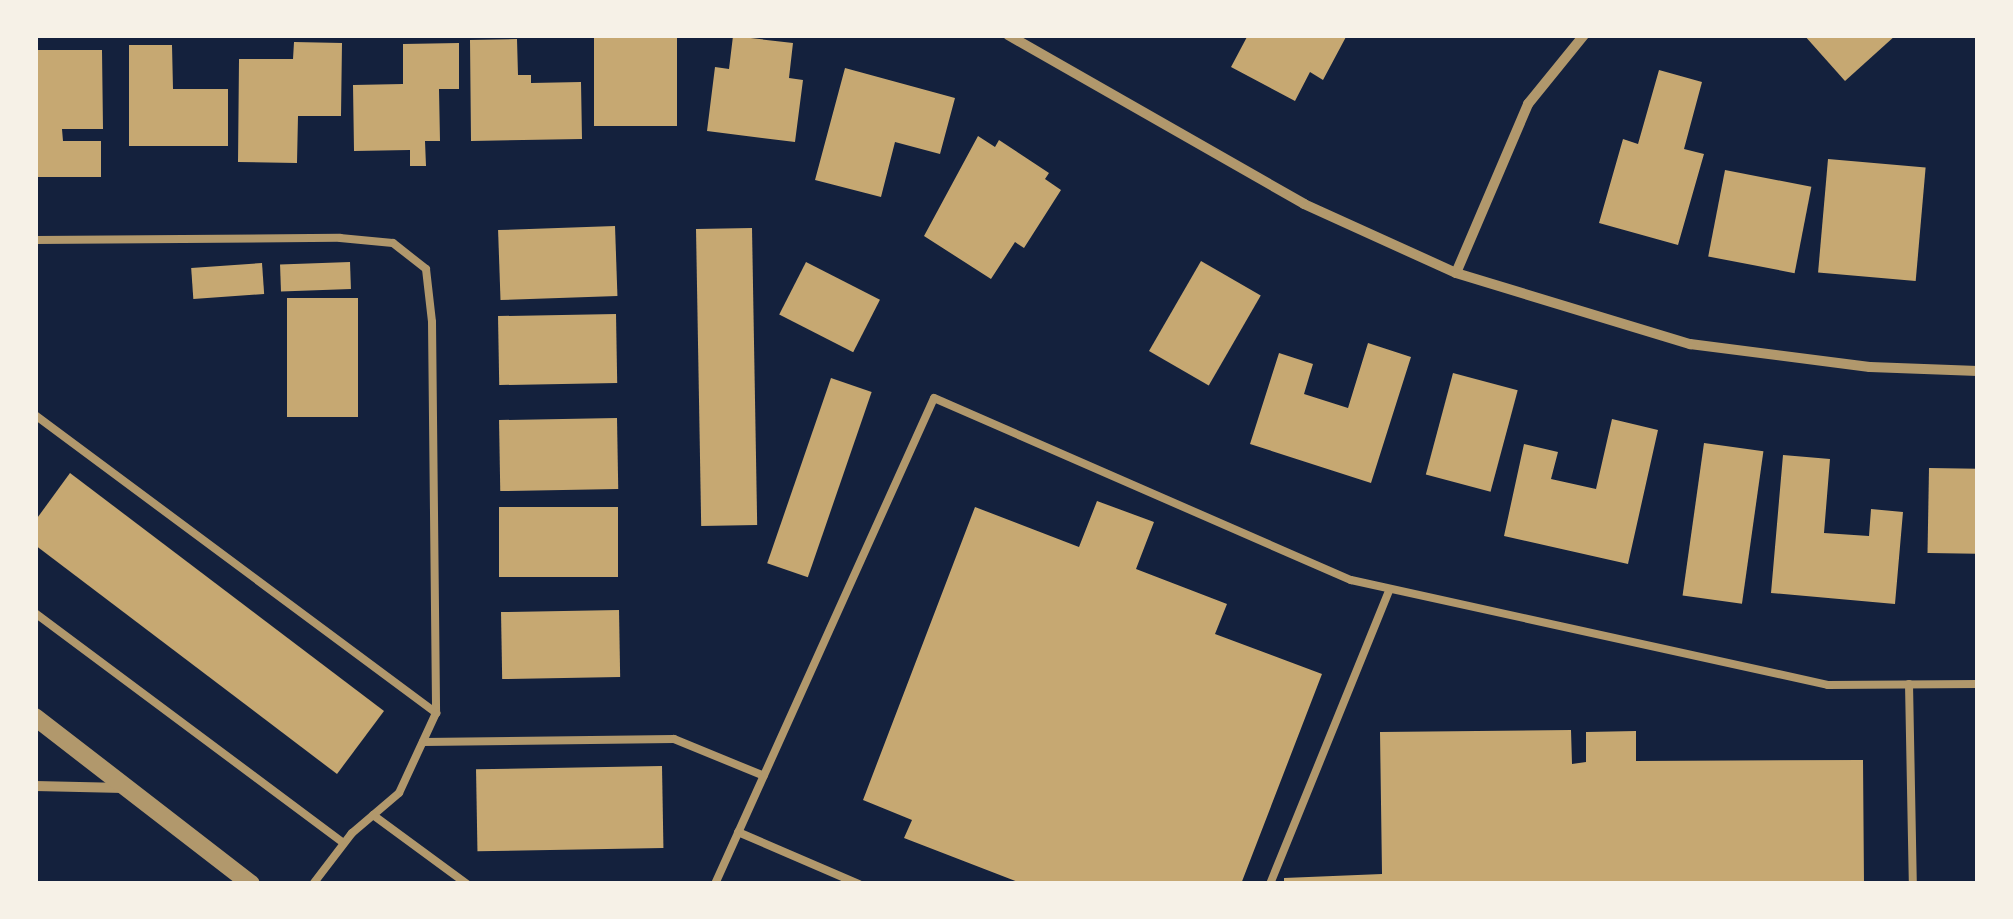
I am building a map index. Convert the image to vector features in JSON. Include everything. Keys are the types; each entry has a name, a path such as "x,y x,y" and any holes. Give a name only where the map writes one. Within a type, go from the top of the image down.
{"street":[{"path":"1008,35 1304,204 1456,274 1690,344 1870,367 1978,371"},
{"path":"1456,274 1528,104 1584,35"},
{"path":"35,717 132,788 250,884"},
{"path":"35,786 132,788"}],"lane":[{"path":"35,240 340,238 393,243 426,269 432,322 436,713 399,794 344,843 313,884"},
{"path":"715,884 934,398 1351,580 1828,684 1978,684"},
{"path":"35,415 436,713"},
{"path":"1270,884 1390,588"},
{"path":"35,612 344,843"},
{"path":"1910,684 1913,884"},
{"path":"423,742 674,739 764,776"},
{"path":"373,815 467,884"},
{"path":"738,832 858,884"}],"building":[{"path":"594,35 677,35 677,126 594,126"},
{"path":"1248,35 1347,35 1323,80 1310,72 1295,101 1231,67"},
{"path":"1804,35 1896,35 1845,81"},
{"path":"733,36 793,43 789,78 803,80 795,142 707,131 715,67 729,69"},
{"path":"517,39 518,75 531,75 531,83 581,82 582,139 471,141 470,40"},
{"path":"294,42 342,43 341,116 298,116 297,163 238,162 239,59 293,59"},
{"path":"459,43 459,89 439,89 440,141 425,141 426,166 410,166 410,150 354,151 353,85 403,84 403,44"},
{"path":"129,45 172,45 173,89 228,89 228,146 129,146"},
{"path":"35,50 102,50 103,129 62,129 63,141 101,141 101,177 35,177"},
{"path":"845,68 955,98 940,154 895,142 881,197 815,180"},
{"path":"1659,70 1702,82 1684,149 1704,154 1678,245 1599,223 1623,139 1638,144"},
{"path":"978,136 995,147 999,140 1049,173 1045,179 1061,190 1024,248 1015,242 991,279 924,236"},
{"path":"1828,159 1926,168 1916,281 1818,273"},
{"path":"1725,170 1811,187 1795,273 1708,256"},
{"path":"615,226 617,296 501,300 498,230"},
{"path":"752,228 757,525 701,526 696,229"},
{"path":"1201,261 1261,296 1209,386 1149,351"},
{"path":"350,262 351,289 281,291 280,264"},
{"path":"806,262 880,300 853,352 779,315"},
{"path":"262,263 264,294 193,299 191,268"},
{"path":"287,298 358,298 358,417 287,417"},
{"path":"616,314 617,383 499,385 498,316"},
{"path":"1368,343 1411,357 1371,483 1250,444 1279,353 1313,364 1304,394 1348,408"},
{"path":"1453,373 1518,390 1491,492 1426,474"},
{"path":"831,378 872,392 808,577 767,563"},
{"path":"617,418 618,489 500,491 499,420"},
{"path":"1612,419 1658,430 1628,564 1504,536 1524,444 1558,452 1551,479 1596,489"},
{"path":"1704,443 1763,451 1742,604 1683,596"},
{"path":"1783,455 1830,459 1824,533 1869,536 1871,509 1903,512 1895,604 1771,593"},
{"path":"1929,468 1978,469 1977,554 1928,553"},
{"path":"70,473 384,711 337,774 35,545 35,521"},
{"path":"1097,501 1154,522 1136,569 1227,604 1215,634 1322,674 1241,884 1023,884 904,838 912,820 863,800 975,507 1079,547"},
{"path":"499,507 618,507 618,577 499,577"},
{"path":"619,610 620,677 502,679 501,612"},
{"path":"1571,730 1572,764 1586,762 1586,732 1636,731 1636,761 1863,760 1864,884 1284,884 1284,878 1382,874 1380,732"},
{"path":"662,766 663,848 477,851 476,769"}]}
